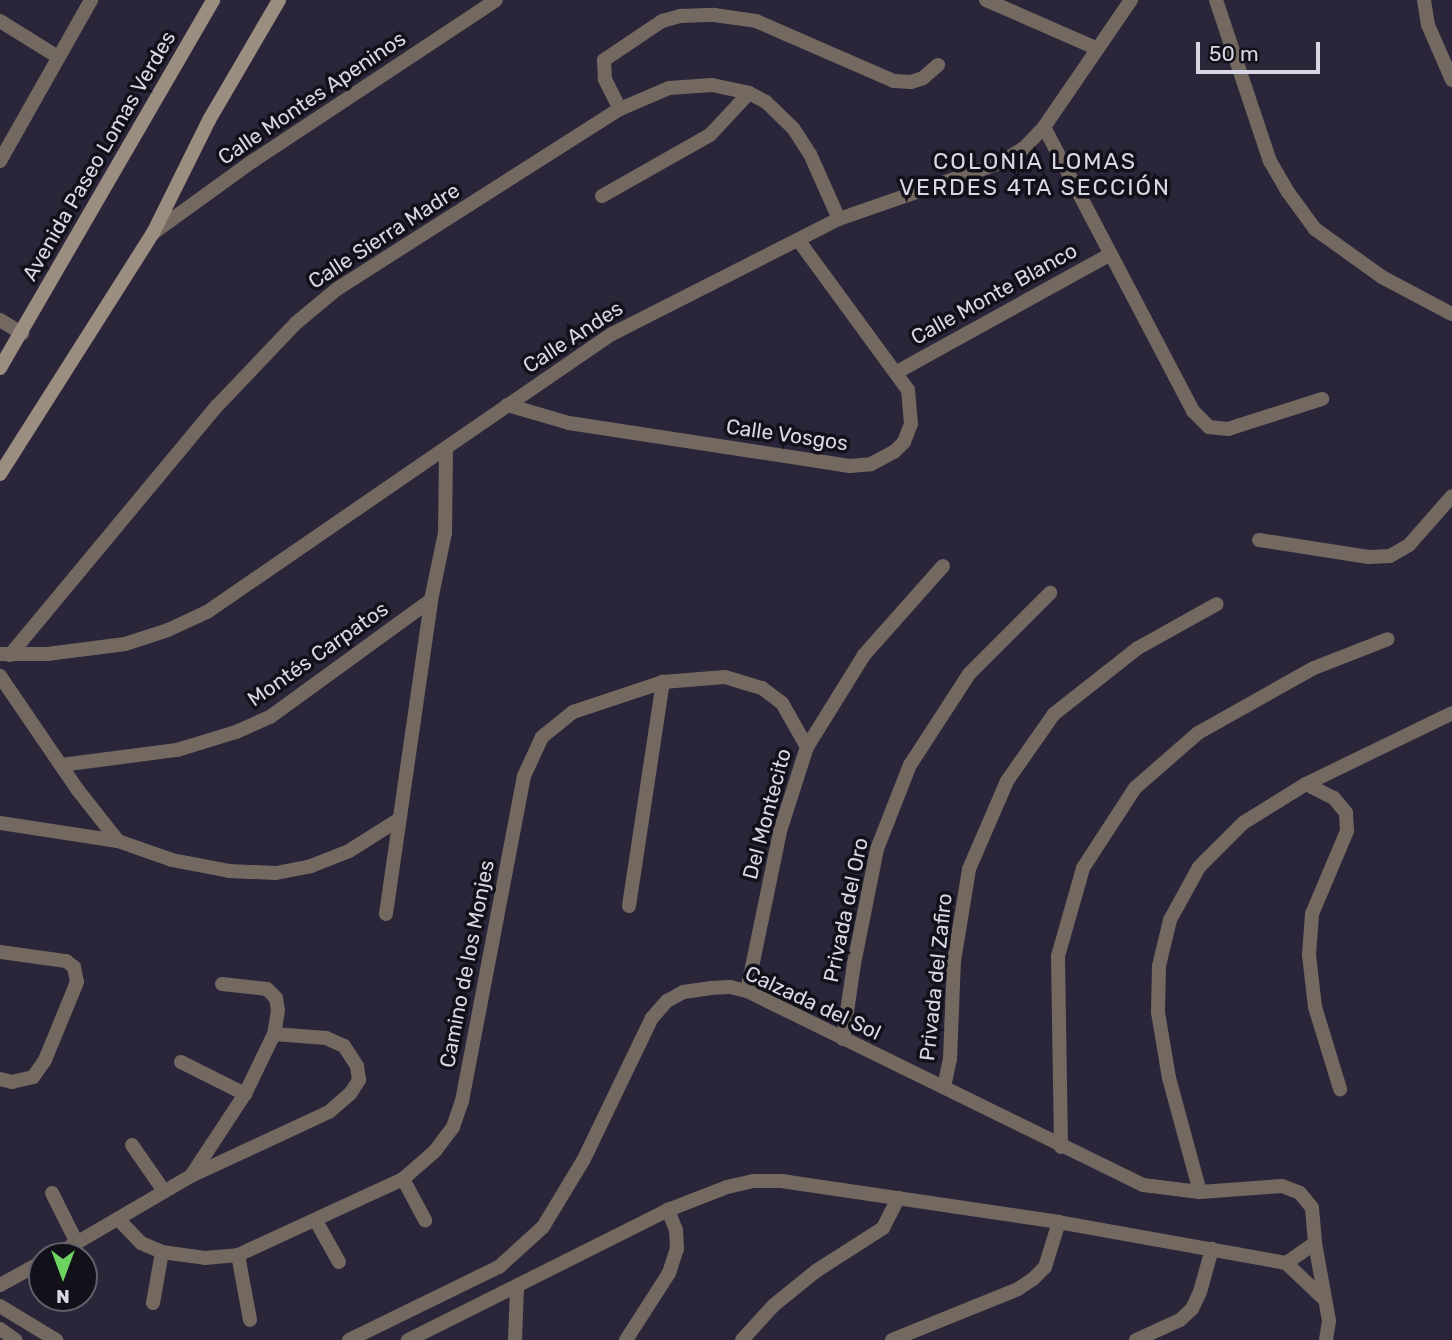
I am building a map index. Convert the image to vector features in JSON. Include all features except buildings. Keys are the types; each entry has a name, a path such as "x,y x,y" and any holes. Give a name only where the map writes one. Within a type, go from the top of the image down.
{"main road":[{"name":"Avenida Paseo Lomas Verdes","path":"0,368 213,0"},
{"path":"0,474 153,233 214,111 279,0"}],"street":[{"path":"0,161 91,0"},
{"name":"Calle Montes Apeninos","path":"153,233 253,161 496,0"},
{"path":"986,0 1096,48"},
{"name":"Calle Andes","path":"5,655 83,651 125,644 168,630 207,612 612,334 698,288 799,241 839,219 1000,163 1024,148 1044,127 1131,0"},
{"path":"1216,0 1270,161 1315,229 1382,277 1452,314"},
{"path":"1424,0 1428,25 1452,80"},
{"path":"620,109 605,79 604,60 662,21 681,16 714,15 757,21 894,81 911,82 923,78 938,65"},
{"path":"0,21 58,57"},
{"name":"Calle Sierra Madre","path":"5,655 217,406 296,323 337,289 620,109 669,88 712,85 749,93 766,102 793,128 810,154 839,219"},
{"path":"602,196 710,135 749,93"},
{"path":"1044,127 1194,411 1209,427 1228,429 1322,399"},
{"name":"Calle Vosgos","path":"507,405 569,423 850,466 871,464 894,452 907,433 911,407 908,390 799,241"},
{"name":"Calle Monte Blanco","path":"897,372 1111,254"},
{"path":"0,320 22,333"},
{"path":"386,914 431,600 445,533 446,450"},
{"path":"1259,540 1369,557 1390,556 1409,545 1452,496"},
{"name":"Del Montecito","path":"747,991 780,831 807,747 864,655 943,566"},
{"name":"Privada del Oro","path":"843,1039 854,964 877,849 910,765 969,674 1050,593"},
{"name":"Montés Carpatos","path":"61,765 177,750 236,732 270,717 431,600"},
{"name":"Privada del Zafiro","path":"944,1087 950,1059 954,961 969,869 1007,781 1054,714 1138,648 1217,604"},
{"path":"1061,1147 1058,956 1083,868 1135,788 1198,733 1314,668 1388,639"},
{"path":"0,676 61,765 118,841"},
{"name":"Camino de los Monjes","path":"119,1220 141,1243 162,1252 205,1258 238,1255 403,1179 435,1152 453,1126 462,1101 524,776 542,737 573,712 663,681 724,677 762,688 782,703 807,747"},
{"path":"629,906 663,681"},
{"path":"1200,1192 1168,1078 1158,1012 1159,966 1170,920 1199,867 1243,823 1306,784 1452,713"},
{"path":"1306,784 1334,799 1346,813 1347,831 1312,914 1310,955 1315,1007 1340,1089"},
{"path":"0,823 118,841 172,860 229,871 276,873 311,866 349,851 398,820"},
{"path":"0,953 66,961 74,967 77,982 45,1060 33,1077 12,1082 0,1079"},
{"path":"191,1176 245,1094 274,1034 278,1010 276,998 267,989 222,984"},
{"name":"Calzada del Sol","path":"349,1340 499,1267 542,1227 584,1158 652,1018 667,1001 683,992 730,987 747,991 1143,1185 1200,1192 1282,1186 1300,1193 1312,1208 1323,1298 1329,1321 1326,1340"},
{"path":"79,1242 191,1176 329,1112 350,1094 359,1080 357,1066 344,1046 326,1038 274,1034"},
{"path":"181,1062 245,1094"},
{"path":"132,1145 164,1191"},
{"path":"403,1179 425,1220"},
{"path":"408,1340 668,1210 727,1187 752,1181 783,1181 1059,1222 1286,1264 1323,1298"},
{"path":"51,1192 76,1242"},
{"path":"742,1340 774,1305 816,1271 883,1228 898,1198"},
{"path":"626,1340 669,1273 677,1250 677,1230 668,1210"},
{"path":"316,1221 339,1262"},
{"path":"892,1340 1018,1289 1034,1279 1045,1267 1059,1222"},
{"path":"1286,1264 1315,1243"},
{"path":"1136,1340 1180,1320 1192,1309 1200,1292 1212,1249"},
{"path":"153,1303 162,1252"},
{"path":"238,1255 250,1320"},
{"path":"0,1285 28,1270"},
{"path":"515,1340 517,1287"},
{"path":"0,1307 56,1340"},
{"path":"0,1329 16,1340"}],"district":[{"name":"COLONIA LOMAS VERDES 4TA SECCIÓN","path":"1035,174"}]}
